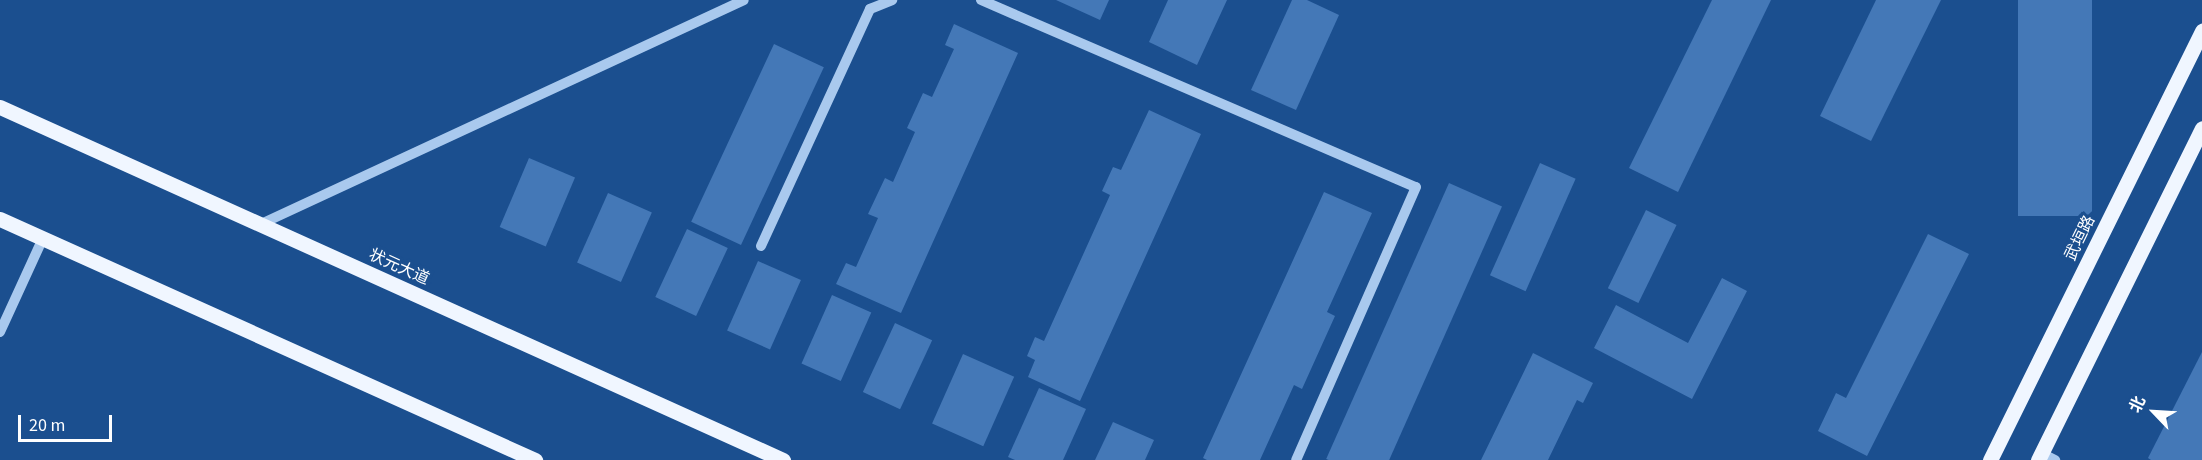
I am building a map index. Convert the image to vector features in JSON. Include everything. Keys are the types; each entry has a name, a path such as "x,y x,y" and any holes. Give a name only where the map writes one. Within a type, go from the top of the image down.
{"main road":[{"name":"武垣路","path":"1990,460 2202,32"},
{"name":"状元大道","path":"0,107 783,460"},
{"path":"2039,457 2202,128"},
{"path":"0,219 535,460"}],"street":[{"path":"261,224 744,0"},
{"path":"761,246 870,9 892,0"},
{"path":"981,0 1416,188 1296,460"},
{"path":"0,332 43,238"},
{"path":"2039,457 2055,460"}],"building":[{"path":"1056,0 1109,0 1100,20"},
{"path":"1168,0 1227,0 1197,65 1149,42"},
{"path":"1292,0 1307,0 1339,15 1296,110 1251,90"},
{"path":"1712,0 1771,0 1678,192 1629,168"},
{"path":"1876,0 1941,0 1871,141 1820,116"},
{"path":"2018,0 2092,0 2092,216 2018,216"},
{"path":"954,24 1018,53 901,313 836,284 846,263 856,267 878,218 868,214 885,178 893,182 915,132 907,128 923,93 932,97 954,49 945,45"},
{"path":"774,44 824,67 741,245 691,222"},
{"path":"1149,110 1201,134 1080,401 1028,377 1035,360 1027,356 1035,337 1044,341 1110,195 1102,191 1113,167 1121,170"},
{"path":"529,158 575,178 546,247 500,227"},
{"path":"1540,163 1576,179 1526,291 1490,275"},
{"path":"1449,183 1502,207 1389,460 1326,459"},
{"path":"1324,192 1372,213 1327,312 1335,316 1302,389 1294,385 1260,460 1207,460 1203,458"},
{"path":"608,193 652,213 621,282 577,262"},
{"path":"1646,210 1677,225 1638,303 1608,288"},
{"path":"687,229 728,248 696,316 655,297"},
{"path":"1928,234 1969,254 1867,456 1818,431 1836,393 1846,398"},
{"path":"758,261 801,280 770,350 727,330"},
{"path":"1722,278 1747,291 1692,399 1594,348 1616,305 1688,343"},
{"path":"832,295 871,312 841,381 801,364"},
{"path":"895,323 932,340 900,409 863,392"},
{"path":"2202,352 2202,460 2151,460 2148,458"},
{"path":"1533,353 1593,383 1583,403 1577,400 1548,460 1481,460"},
{"path":"963,354 1014,377 983,446 932,423"},
{"path":"1039,388 1086,409 1063,460 1015,460 1008,457"},
{"path":"1113,422 1154,440 1145,460 1095,460"}]}
